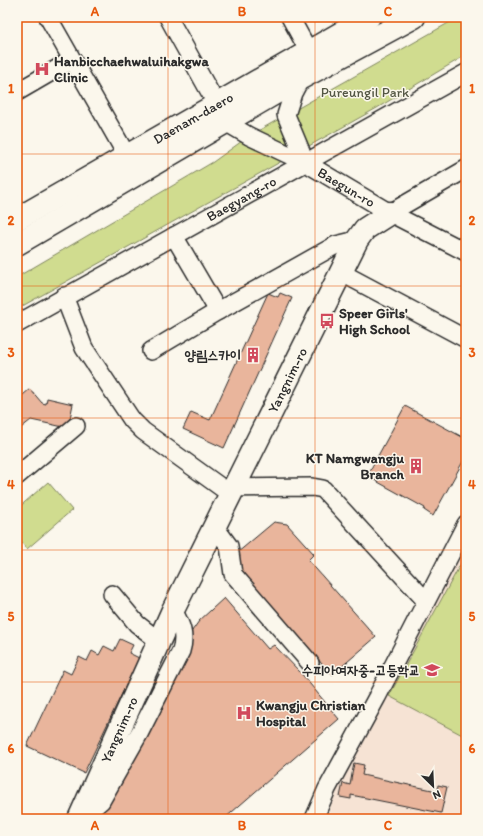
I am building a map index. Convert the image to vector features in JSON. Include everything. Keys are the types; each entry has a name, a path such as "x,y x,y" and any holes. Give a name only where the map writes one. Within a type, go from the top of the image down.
{"main road":[{"name":"Daenam-daero","path":"17,244 222,114 308,50 369,17"},
{"name":"Daenam-daero","path":"17,220 127,156 300,78 414,17"},
{"name":"Yangnim-ro","path":"80,816 173,610 342,273 357,240 365,228 390,213"}],"street":[{"path":"48,17 127,156"},
{"path":"168,17 222,114"},
{"path":"290,17 308,50"},
{"path":"17,92 72,60"},
{"name":"Baegyang-ro","path":"17,324 64,296 466,73"},
{"path":"300,78 293,93 286,115 306,163"},
{"name":"Baegun-ro","path":"222,114 249,136 306,163 390,213 466,252"},
{"path":"390,213 466,169"},
{"path":"174,236 218,310"},
{"path":"151,351 218,310 336,245 357,240"},
{"path":"342,273 466,339"},
{"path":"64,296 84,348 143,431 222,488 312,487 323,489 377,550 426,601"},
{"path":"17,476 76,426"},
{"path":"314,819 327,790 426,601 462,541 466,524"},
{"path":"215,527 229,546 233,574 310,663"},
{"path":"112,594 137,624 159,641"},
{"path":"80,816 94,807 105,794 140,732 181,651 184,642 182,628 173,610"}],"shaded area":[{"name":"수피아여자중-고등학교","path":"466,541 466,819 327,819 335,789"}],"green space":[{"name":"Pureungil Park","path":"459,17 466,17 466,55 377,108 17,309 17,277 213,162 249,136"},
{"path":"48,482 72,510 27,549 17,537 17,509"},
{"path":"466,554 466,737 389,696"}],"building":[{"name":"양림스카이","path":"268,293 278,297 280,293 292,298 224,448 183,429 191,412 210,420"},
{"path":"30,389 42,403 46,404 47,398 73,404 68,428 31,420 17,431 17,400"},
{"name":"KT Namgwangju Branch","path":"405,406 466,439 466,456 433,516 424,510 425,508 367,476"},
{"path":"274,522 287,524 314,554 308,560 376,637 332,675 238,571 237,553"},
{"name":"Kwangju Christian Hospital","path":"224,598 268,649 274,645 300,672 339,719 224,819 99,819 100,811 187,638 199,621"},
{"path":"120,639 133,645 129,653 139,658 84,773 27,746 63,670 71,674 79,657 87,661 92,651 99,655 104,646 114,651"},
{"path":"354,763 364,765 362,775 437,791 438,785 447,787 441,813 351,795 351,799 340,797 343,783 350,785"}],"place":[{"name":"Hanbicchaehwaluihakgwa Clinic","path":"42,69"},
{"name":"Speer Girls' High School","path":"327,321"},
{"name":"양림스카이","path":"253,355"},
{"name":"KT Namgwangju Branch","path":"416,466"},
{"name":"수피아여자중-고등학교","path":"432,670"},
{"name":"Kwangju Christian Hospital","path":"244,713"}]}
